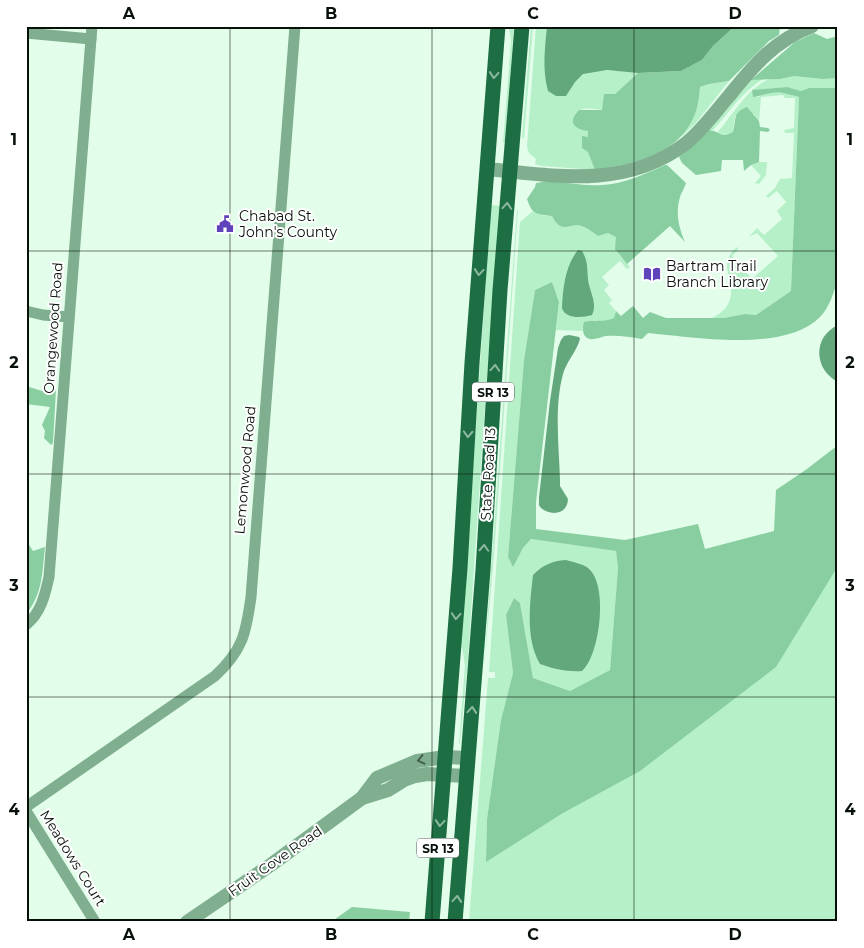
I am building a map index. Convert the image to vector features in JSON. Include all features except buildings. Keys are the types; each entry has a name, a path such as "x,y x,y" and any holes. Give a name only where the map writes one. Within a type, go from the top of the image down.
{"main road":[{"name":"State Road 13","path":"432,922 460,568 472,363 498,26"},
{"name":"State Road 13","path":"455,922 482,579 494,373 522,26"}],"street":[{"name":"Orangewood Road","path":"26,625 40,609 46,594 49,577 92,26"},
{"name":"Lemonwood Road","path":"26,809 215,676 227,665 242,644 248,621 251,597 295,26"},
{"path":"487,169 582,177 605,176 624,173 668,156 697,132 764,56 781,42 812,26"},
{"path":"26,33 91,39"},
{"path":"26,311 69,317"},
{"name":"Fruit Cove Road","path":"187,922 272,864 362,798 377,778 417,761 445,757 468,758"},
{"name":"Fruit Cove Road","path":"362,798 388,790 404,780 415,776 444,774 466,776"},
{"name":"Meadows Court","path":"26,809 95,922"}],"shaded area":[{"path":"509,26 514,26 505,142 503,143 511,42"},
{"path":"531,26 533,26 524,138 522,138"},
{"path":"536,26 547,26 546,48 566,96 578,78 588,72 610,70 638,73 615,94 602,110 584,109 575,114 583,130 588,130 588,137 583,137 595,170 542,166 535,164 536,159 529,153 527,147"},
{"path":"547,26 735,26 713,46 702,60 681,71 638,73 607,70 583,74 566,96 556,96 548,91 545,75 544,59"},
{"path":"735,26 780,26 779,35 769,41 729,81 700,87 696,111 688,128 667,148 640,160 595,170 588,152 582,148 582,136 588,137 588,131 576,127 573,121 575,114 579,110 602,110 604,94 615,94 638,73 681,71 702,60 713,46"},
{"path":"814,33 827,39 838,36 838,78 823,79 794,76 780,79 751,80 795,42"},
{"path":"794,76 823,79 838,78 838,88 809,88 801,91 787,87 752,91 770,79"},
{"path":"765,78 743,95 713,130 709,130 751,80"},
{"path":"729,81 695,124 681,137 695,114 700,87"},
{"path":"787,87 801,91 809,88 838,88 838,280 831,300 820,317 804,328 785,335 762,339 713,339 648,333 642,339 615,336 587,338 583,332 584,322 603,321 614,318 616,311 621,316 633,306 643,318 650,312 666,318 724,318 745,314 756,315 791,291 799,97 785,93 771,93 753,97 752,90"},
{"path":"752,91 758,97 785,93 799,97 791,291 756,315 745,314 712,318 726,308 730,299 731,287 727,265 733,250 738,247 738,250 732,256 752,279 778,256 757,233 749,237 757,228 764,235 782,219 777,211 786,202 777,191 768,198 766,196 775,188 780,179 792,178 794,133 785,133 784,130 794,128 795,98 785,98 783,95 761,97 759,121 754,114 735,116 733,132 720,135 717,133"},
{"path":"747,107 759,121 760,127 770,130 768,132 760,131 759,162 751,165 744,171 743,160 722,160 721,171 696,175 682,163 679,157 709,130 723,135 733,132 737,114"},
{"path":"767,162 766,175 759,184 755,183 761,176 751,165"},
{"path":"665,165 686,183 679,200 678,212 679,224 685,242 670,226 627,264 615,249 616,237 608,233 598,236 579,225 559,226 552,216 533,211 527,199 536,183 552,182 594,185 618,183"},
{"path":"491,205 500,206 468,658 460,744 465,665 461,642"},
{"path":"517,210 494,555 484,668"},
{"path":"533,211 541,215 552,216 559,226 579,225 598,236 608,233 616,237 619,255 630,267 627,269 620,261 602,277 609,285 604,290 612,300 609,303 616,311 614,318 605,322 594,320 582,328 583,331 556,330 559,302 552,282 535,290 524,360 508,557 513,566 523,548 531,539 616,551 618,568 610,670 570,691 533,678 520,603 514,598 506,615 513,673 501,720 487,819 486,861 563,813 838,566 838,922 469,922 488,678 495,678 495,672 489,672 520,222"},
{"path":"578,250 582,251 587,265 594,306 592,315 584,317 570,316 562,308 567,270"},
{"path":"552,282 559,302 536,502 536,529 625,540 698,524 705,549 774,531 776,490 838,445 838,566 776,667 640,771 563,813 486,862 487,819 501,720 513,673 506,615 514,598 520,603 533,678 570,691 610,670 618,568 616,551 531,539 523,548 513,567 508,557 524,360 535,290"},
{"path":"838,325 838,382 824,370 819,354 820,345 824,337"},
{"path":"564,336 579,337 580,339 564,370 559,400 560,486 568,499 564,510 555,513 541,508 539,497 558,348"},
{"path":"29,387 49,393 56,389 53,443 51,445 44,438 45,431 42,425 50,407 26,404 26,390"},
{"path":"26,540 33,551 45,547 39,590 32,607 26,615"},
{"path":"566,560 588,568 595,576 598,589 600,620 597,636 588,663 582,671 561,670 540,664 535,654 530,632 533,575 548,564"},
{"path":"352,907 410,912 409,922 331,922"}],"place":[{"name":"Chabad St. John's County","path":"225,224"},
{"name":"Bartram Trail Branch Library","path":"652,274"}]}
